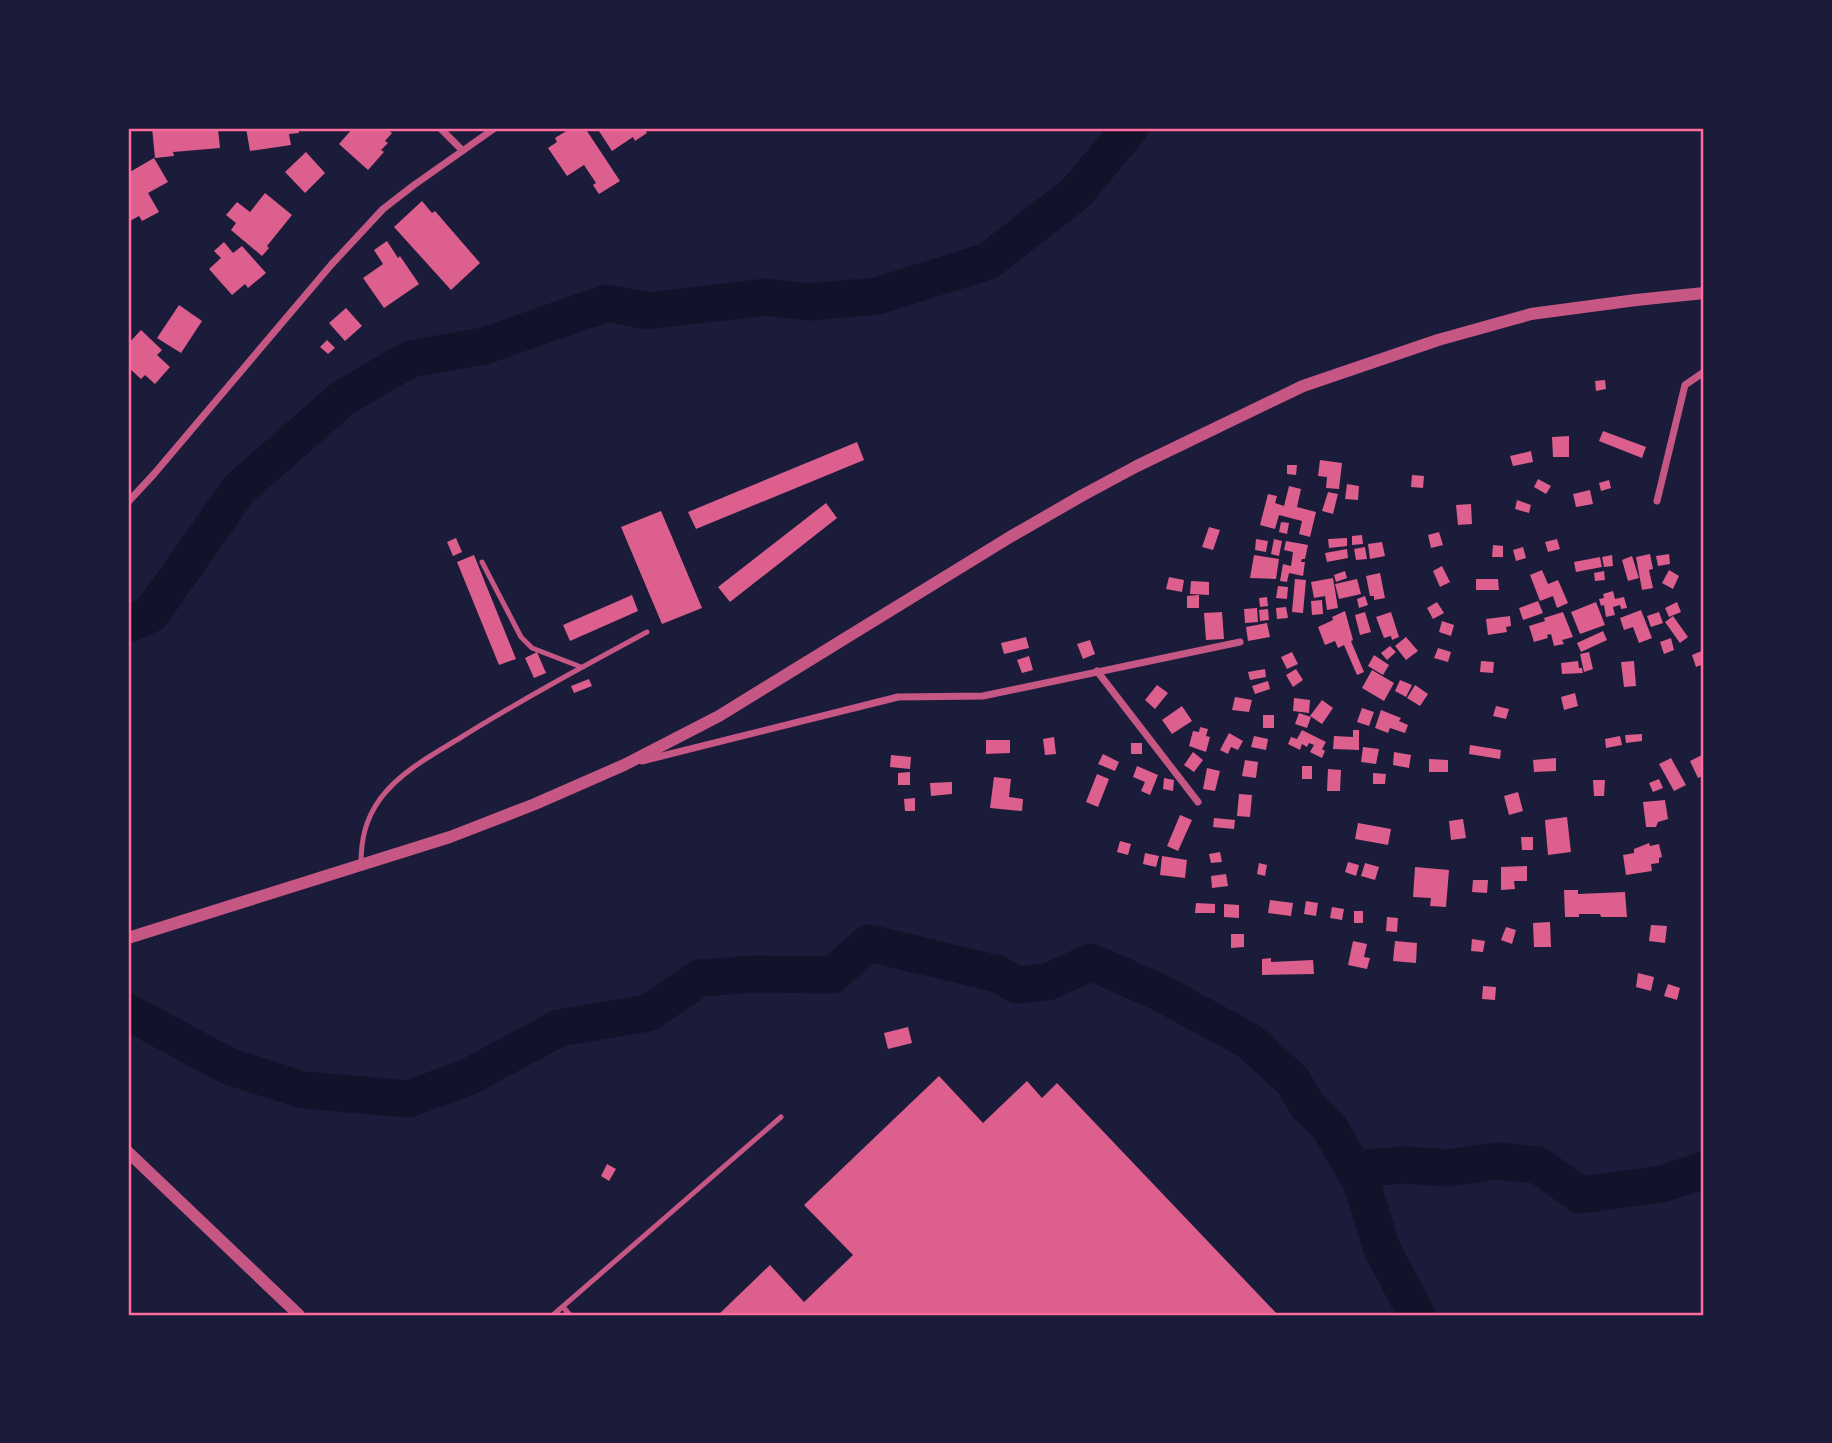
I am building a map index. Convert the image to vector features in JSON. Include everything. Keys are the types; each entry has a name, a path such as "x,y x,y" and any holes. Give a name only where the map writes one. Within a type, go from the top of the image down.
{"street":[{"path":"440,128 462,150"},
{"path":"128,502 383,209 495,128"},
{"path":"128,938 490,822 624,765 719,716 1083,495 1303,386 1438,340 1531,314 1704,293"},
{"path":"1657,501 1685,385 1704,372"},
{"path":"624,765 898,697 983,696 1240,642"},
{"path":"1097,671 1198,802"},
{"path":"128,1152 299,1315"}],"lane":[{"path":"482,562 521,637 532,648 581,667"},
{"path":"361,864 361,839 364,831 379,801 397,780 525,697 647,632"},
{"path":"553,1315 781,1116"},
{"path":"563,1307 570,1315"}],"building":[{"path":"152,128 218,128 220,148 173,152 174,156 155,158"},
{"path":"246,128 298,128 299,133 289,134 291,145 250,151"},
{"path":"353,128 386,128 392,133 381,150 384,152 368,170 339,144"},
{"path":"567,128 585,128 620,181 599,194 593,185 596,183 584,165 567,176 548,148 557,142 555,138 568,130"},
{"path":"597,128 644,128 647,133 635,141 633,137 612,151"},
{"path":"306,152 325,173 305,193 285,172"},
{"path":"154,158 168,182 148,193 159,212 142,221 139,216 128,222 128,173"},
{"path":"265,193 292,215 262,256 231,230 236,223 226,215 237,202 250,212"},
{"path":"422,201 432,213 435,211 480,263 451,290 394,227"},
{"path":"387,241 419,284 384,308 363,278 383,264 374,250"},
{"path":"224,242 233,253 242,246 266,273 248,288 245,284 232,295 209,269 221,258 214,251"},
{"path":"179,305 202,321 181,353 157,338"},
{"path":"346,308 362,326 345,341 329,323"},
{"path":"141,330 162,350 157,355 170,367 155,384 145,375 141,379 128,367 128,344"},
{"path":"327,340 335,348 328,354 320,347"},
{"path":"1605,380 1606,389 1596,391 1595,381"},
{"path":"1603,431 1646,447 1642,458 1599,441"},
{"path":"1569,436 1569,457 1553,457 1552,437"},
{"path":"857,442 864,460 696,529 688,512"},
{"path":"1531,451 1533,462 1513,466 1510,456"},
{"path":"1320,460 1342,463 1339,489 1326,488 1327,477 1318,476"},
{"path":"1287,465 1297,465 1296,475 1287,474"},
{"path":"1412,475 1424,476 1423,488 1411,487"},
{"path":"1538,479 1551,486 1546,494 1534,487"},
{"path":"1609,480 1611,488 1601,491 1599,483"},
{"path":"1347,484 1359,486 1358,500 1345,499"},
{"path":"1289,486 1301,489 1297,507 1316,512 1310,537 1299,534 1302,521 1279,515 1275,529 1260,525 1268,494 1277,496 1275,503 1284,506"},
{"path":"1590,490 1593,504 1576,507 1573,494"},
{"path":"1328,492 1338,494 1333,514 1322,511"},
{"path":"1517,500 1531,505 1529,513 1515,509"},
{"path":"826,503 837,518 730,602 718,587"},
{"path":"1471,504 1472,524 1458,525 1456,505"},
{"path":"661,511 702,608 662,624 621,527"},
{"path":"1281,522 1289,523 1287,534 1279,532"},
{"path":"1209,527 1220,530 1213,550 1202,547"},
{"path":"1439,532 1443,545 1431,548 1428,535"},
{"path":"1362,535 1363,544 1352,545 1352,536"},
{"path":"456,538 462,552 453,556 447,542"},
{"path":"1347,538 1347,546 1329,548 1328,539"},
{"path":"1256,539 1268,541 1266,552 1255,550"},
{"path":"1274,539 1282,541 1279,556 1271,554"},
{"path":"1557,539 1560,549 1548,552 1545,542"},
{"path":"1286,541 1308,545 1305,559 1301,562 1305,562 1303,576 1289,573 1287,582 1280,581 1283,564 1291,566 1293,552 1284,550"},
{"path":"1382,542 1385,556 1370,559 1368,544"},
{"path":"1493,545 1503,546 1503,557 1492,557"},
{"path":"1365,547 1367,559 1356,560 1354,549"},
{"path":"1523,547 1526,558 1516,561 1513,550"},
{"path":"1347,549 1348,558 1327,562 1325,553"},
{"path":"1650,554 1653,569 1649,570 1653,588 1642,590 1636,557"},
{"path":"1669,554 1670,564 1658,566 1656,556"},
{"path":"474,555 516,659 499,665 457,562"},
{"path":"1254,555 1279,559 1276,579 1250,578"},
{"path":"1612,555 1613,566 1604,567 1602,557"},
{"path":"1632,556 1639,578 1628,581 1622,560"},
{"path":"1600,557 1602,567 1576,572 1574,562"},
{"path":"1442,566 1450,582 1440,587 1433,571"},
{"path":"1542,570 1548,584 1558,580 1568,603 1557,608 1553,596 1540,601 1530,575"},
{"path":"1669,570 1679,576 1673,589 1662,583"},
{"path":"1345,571 1347,578 1336,582 1334,575"},
{"path":"1604,571 1605,580 1595,581 1594,573"},
{"path":"1380,573 1385,598 1374,600 1374,596 1370,596 1366,576"},
{"path":"1169,577 1184,580 1182,592 1166,589"},
{"path":"1333,578 1338,608 1327,610 1325,596 1314,598 1311,582"},
{"path":"1295,579 1306,580 1303,613 1292,612"},
{"path":"1357,579 1361,594 1339,599 1335,584"},
{"path":"1476,579 1498,579 1499,590 1476,590"},
{"path":"1191,581 1209,582 1209,595 1190,594"},
{"path":"1278,586 1288,587 1287,599 1276,598"},
{"path":"1613,591 1615,599 1624,597 1627,608 1621,609 1620,605 1613,607 1615,615 1606,617 1604,605 1601,606 1599,599 1604,598 1603,594"},
{"path":"632,595 638,611 570,641 563,625"},
{"path":"1199,595 1199,608 1187,608 1187,596"},
{"path":"1365,596 1368,605 1359,608 1357,599"},
{"path":"1267,597 1268,606 1260,607 1259,598"},
{"path":"1322,600 1323,614 1312,615 1311,601"},
{"path":"1538,601 1543,613 1523,620 1519,608"},
{"path":"1437,602 1444,613 1433,619 1427,608"},
{"path":"1596,602 1605,625 1580,634 1571,612"},
{"path":"1677,602 1681,612 1669,617 1665,608"},
{"path":"1286,607 1288,618 1277,619 1276,608"},
{"path":"1257,608 1258,622 1245,623 1244,609"},
{"path":"1268,609 1269,620 1260,621 1259,610"},
{"path":"1641,610 1652,638 1639,643 1633,627 1624,630 1620,618"},
{"path":"1345,611 1353,640 1351,641 1364,672 1357,675 1344,645 1338,648 1335,641 1325,645 1318,627"},
{"path":"1222,612 1224,639 1206,640 1204,613"},
{"path":"1365,612 1371,632 1360,635 1355,615"},
{"path":"1391,612 1399,637 1392,640 1391,636 1384,638 1376,617"},
{"path":"1563,612 1573,637 1562,640 1564,644 1554,646 1551,634 1547,635 1548,638 1534,642 1529,626"},
{"path":"1659,612 1663,623 1651,627 1647,616"},
{"path":"1510,616 1511,626 1506,627 1507,632 1488,635 1486,619"},
{"path":"1673,616 1688,637 1680,643 1665,622"},
{"path":"1442,621 1454,625 1451,636 1439,632"},
{"path":"1267,623 1270,637 1248,641 1246,627"},
{"path":"1603,631 1607,640 1581,652 1577,643"},
{"path":"1026,637 1029,648 1004,654 1001,643"},
{"path":"1406,637 1418,651 1406,660 1395,646"},
{"path":"1671,638 1674,650 1664,654 1660,642"},
{"path":"1090,640 1095,654 1083,659 1077,644"},
{"path":"1390,646 1396,652 1387,660 1381,653"},
{"path":"1438,648 1451,652 1448,662 1434,658"},
{"path":"1704,650 1704,664 1696,667 1692,655"},
{"path":"537,652 546,673 534,678 525,658"},
{"path":"1292,652 1298,664 1287,669 1281,657"},
{"path":"1589,652 1593,669 1584,672 1580,654"},
{"path":"1374,655 1389,665 1383,675 1368,666"},
{"path":"1029,656 1033,670 1022,673 1017,660"},
{"path":"1481,661 1494,662 1493,673 1480,672"},
{"path":"1578,661 1583,673 1562,674 1561,663"},
{"path":"1634,661 1636,686 1624,687 1621,662"},
{"path":"1265,669 1266,677 1250,680 1248,672"},
{"path":"1296,669 1303,680 1293,687 1286,675"},
{"path":"1372,670 1394,683 1384,701 1362,688"},
{"path":"589,679 592,686 574,693 571,686"},
{"path":"1400,680 1412,685 1406,697 1395,691"},
{"path":"1268,681 1270,689 1255,694 1252,686"},
{"path":"1157,685 1168,693 1155,709 1145,700"},
{"path":"1415,685 1428,694 1420,706 1407,698"},
{"path":"1575,693 1578,706 1564,710 1561,697"},
{"path":"1235,697 1252,700 1249,712 1232,710"},
{"path":"1294,698 1310,700 1309,713 1293,711"},
{"path":"1322,700 1333,708 1322,724 1310,716"},
{"path":"1182,706 1192,721 1172,734 1162,720"},
{"path":"1496,706 1509,709 1506,719 1493,716"},
{"path":"1362,708 1374,712 1369,726 1357,722"},
{"path":"1381,710 1401,718 1399,721 1408,725 1405,733 1390,728 1388,733 1375,728"},
{"path":"1299,713 1311,717 1307,728 1295,724"},
{"path":"1263,715 1274,715 1274,728 1263,728"},
{"path":"1200,727 1208,729 1206,736 1210,737 1206,752 1189,746 1193,731 1199,732"},
{"path":"1302,730 1326,742 1322,749 1325,751 1322,758 1310,752 1314,745 1309,743 1307,747 1302,744 1300,750 1288,744 1291,737 1297,739"},
{"path":"1353,730 1359,730 1359,750 1333,749 1334,736 1353,737"},
{"path":"1229,733 1243,741 1238,750 1231,747 1228,754 1220,750"},
{"path":"1642,734 1642,741 1626,743 1625,735"},
{"path":"1254,736 1268,739 1266,750 1251,747"},
{"path":"1620,736 1622,745 1606,748 1605,739"},
{"path":"1054,737 1056,754 1045,755 1043,739"},
{"path":"986,740 1010,740 1010,753 986,754"},
{"path":"1131,743 1142,743 1142,754 1131,754"},
{"path":"1470,745 1501,750 1500,759 1469,754"},
{"path":"1363,747 1379,749 1376,764 1361,762"},
{"path":"1193,752 1203,760 1194,772 1184,765"},
{"path":"1394,752 1411,755 1409,768 1393,765"},
{"path":"1103,754 1119,762 1115,771 1098,764"},
{"path":"891,755 911,757 910,769 890,767"},
{"path":"1702,755 1704,775 1698,778 1690,761"},
{"path":"1556,758 1556,771 1534,772 1533,760"},
{"path":"1671,758 1686,785 1674,791 1659,764"},
{"path":"1429,759 1448,760 1448,772 1429,772"},
{"path":"1245,760 1258,762 1256,778 1242,776"},
{"path":"1137,766 1158,775 1150,795 1141,791 1145,782 1133,777"},
{"path":"1302,766 1312,766 1312,779 1302,779"},
{"path":"1207,768 1220,771 1215,791 1203,789"},
{"path":"1328,769 1341,770 1340,791 1327,791"},
{"path":"910,772 910,785 898,785 898,773"},
{"path":"1373,773 1386,774 1385,784 1373,784"},
{"path":"1097,774 1109,779 1098,807 1086,802"},
{"path":"994,777 1011,779 1009,797 1023,799 1022,811 990,808"},
{"path":"1164,778 1174,780 1173,791 1163,789"},
{"path":"1659,779 1663,788 1653,792 1649,783"},
{"path":"1593,780 1605,780 1604,796 1594,796"},
{"path":"952,782 952,794 931,796 930,783"},
{"path":"1518,792 1523,811 1509,815 1504,796"},
{"path":"1239,794 1252,795 1250,817 1237,816"},
{"path":"915,798 915,811 905,811 904,799"},
{"path":"1665,800 1668,819 1658,822 1656,827 1646,827 1643,802"},
{"path":"1180,815 1192,820 1178,851 1167,846"},
{"path":"1567,817 1571,852 1548,855 1545,820"},
{"path":"1214,818 1235,820 1234,829 1213,827"},
{"path":"1463,819 1466,838 1451,840 1449,821"},
{"path":"1358,823 1391,829 1388,845 1355,839"},
{"path":"1521,837 1533,837 1533,850 1522,850"},
{"path":"1120,841 1131,844 1128,855 1117,852"},
{"path":"1649,843 1650,846 1659,844 1662,857 1659,858 1659,863 1651,864 1652,871 1626,875 1623,855 1634,853 1634,849"},
{"path":"1220,852 1222,862 1211,863 1209,854"},
{"path":"1145,853 1159,856 1156,867 1143,864"},
{"path":"1162,856 1187,860 1185,878 1160,875"},
{"path":"1348,862 1359,865 1356,876 1345,872"},
{"path":"1259,863 1267,865 1265,876 1257,874"},
{"path":"1365,863 1379,867 1375,880 1361,876"},
{"path":"1527,866 1527,881 1514,881 1515,889 1501,890 1501,867"},
{"path":"1415,867 1449,870 1446,907 1430,906 1431,898 1413,897"},
{"path":"1226,874 1228,886 1212,888 1211,876"},
{"path":"1473,880 1488,880 1487,893 1472,892"},
{"path":"1564,890 1578,890 1578,894 1625,892 1627,917 1579,914 1579,917 1565,917"},
{"path":"1270,900 1293,903 1291,916 1268,913"},
{"path":"1306,901 1318,903 1316,916 1304,914"},
{"path":"1196,903 1215,904 1215,913 1195,913"},
{"path":"1224,904 1239,905 1239,918 1224,917"},
{"path":"1332,907 1344,909 1342,920 1330,918"},
{"path":"1354,911 1363,911 1363,923 1354,923"},
{"path":"1387,917 1398,918 1397,932 1386,931"},
{"path":"1550,922 1551,947 1534,947 1533,923"},
{"path":"1651,925 1667,926 1665,943 1649,941"},
{"path":"1506,927 1516,930 1512,944 1501,940"},
{"path":"1231,934 1244,934 1244,947 1231,948"},
{"path":"1472,939 1485,941 1483,952 1471,951"},
{"path":"1353,941 1367,944 1364,957 1370,958 1367,969 1348,965"},
{"path":"1395,941 1417,943 1416,963 1393,961"},
{"path":"1271,958 1271,962 1313,960 1314,974 1262,975 1262,959"},
{"path":"1638,973 1654,977 1651,991 1636,987"},
{"path":"1668,984 1680,988 1677,1000 1664,996"},
{"path":"1483,986 1496,987 1495,1000 1482,999"},
{"path":"908,1027 912,1043 888,1049 884,1033"},
{"path":"939,1076 983,1123 1027,1081 1042,1098 1057,1083 1278,1315 718,1315 770,1265 804,1302 853,1255 804,1205"},
{"path":"607,1164 616,1169 609,1181 601,1176"}],"waterway":[{"path":"128,624 151,614 239,489 343,398 410,359 484,346 607,303 648,311 766,297 809,302 877,296 988,261 1076,193 1130,128"},
{"path":"128,1012 228,1066 303,1090 409,1099 470,1076 559,1028 648,1013 700,978 755,974 832,975 869,943 998,974 1016,985 1048,982 1091,962 1161,993 1249,1041 1293,1081 1307,1105 1330,1128 1362,1184 1382,1249 1417,1315"},
{"path":"1353,1169 1404,1165 1447,1168 1497,1161 1538,1165 1580,1195 1662,1184 1704,1170"}]}
